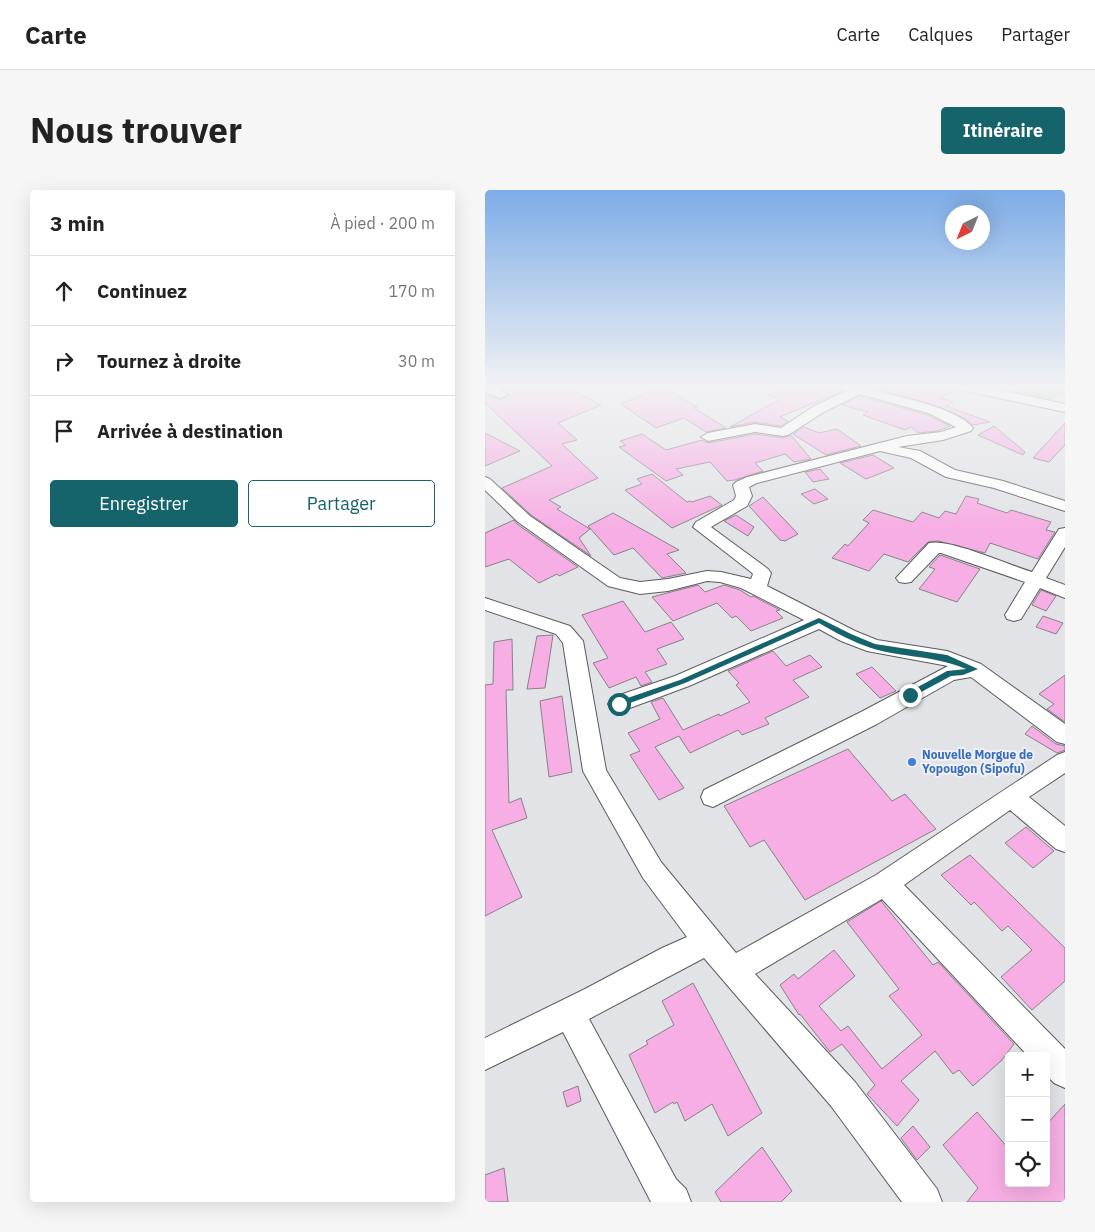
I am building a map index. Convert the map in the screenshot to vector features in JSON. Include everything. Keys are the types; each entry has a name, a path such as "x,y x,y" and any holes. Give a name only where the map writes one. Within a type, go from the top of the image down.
{"street":[{"path":"708,437 728,433"},
{"path":"757,589 762,573 701,527 702,524 741,503 743,496 741,485 745,482 878,447 916,438 954,433"},
{"path":"878,447 915,454 935,467 951,474 998,484 1065,506"},
{"path":"485,482 524,519 614,582 640,588 668,585 707,576 721,577 757,589 848,636 874,646 947,658 974,669 1065,736"},
{"path":"1014,615 1065,533"},
{"path":"905,578 935,547 944,548 1065,592"},
{"path":"485,604 563,630 573,641 581,676 595,771 652,870 708,942 843,1094 924,1202"},
{"path":"619,704 682,682 819,620"},
{"path":"713,797 869,718 950,673 974,669"},
{"path":"734,970 885,884 1011,796 1065,761"},
{"path":"1011,796 1065,840"},
{"path":"885,884 1065,1072"},
{"path":"485,1054 569,1013 672,958 708,942"},
{"path":"569,1013 664,1191 673,1202"}],"building":[{"path":"485,433 520,451 485,466"},
{"path":"517,433 569,433 577,440 562,444 598,478 549,500 561,507 557,509 590,529 579,538 591,556 531,515 502,488 552,466"},
{"path":"843,433 861,446 826,455 793,434"},
{"path":"981,433 1003,433 1025,452 1023,455 978,435"},
{"path":"1056,433 1065,433 1065,445 1049,462 1033,458"},
{"path":"642,434 666,450 702,440 708,443 755,434 783,438 791,435 811,459 794,462 785,454 755,463 763,471 727,481 710,462 676,469 683,475 666,481 619,447 626,445 620,441"},
{"path":"873,455 894,468 866,479 840,463"},
{"path":"820,469 829,479 813,482 805,472"},
{"path":"652,474 687,502 710,496 722,505 672,528 625,490 642,484 637,479"},
{"path":"815,489 828,499 814,504 801,494"},
{"path":"966,496 979,499 977,503 1007,513 1011,510 1051,522 1046,530 1055,532 1038,559 990,543 985,553 938,541 928,542 908,562 884,554 869,571 832,558 845,544 848,546 869,523 863,520 873,510 913,522 922,512 939,518 945,511 956,514"},
{"path":"763,497 798,534 785,541 780,540 749,506"},
{"path":"613,513 679,550 667,554 686,573 662,578 633,548 614,555 588,526"},
{"path":"736,515 754,527 748,536 724,521"},
{"path":"514,520 578,567 539,583 509,559 485,567 485,533"},
{"path":"940,555 980,569 957,602 919,589 935,569 929,567"},
{"path":"698,585 705,592 724,585 740,590 780,610 776,611 783,618 751,631 736,616 732,618 717,603 673,621 652,597"},
{"path":"1041,590 1056,596 1046,611 1032,605"},
{"path":"623,601 645,632 671,622 684,639 657,649 667,664 645,672 652,682 641,686 636,677 609,688 593,663 608,658 582,615"},
{"path":"1043,616 1063,623 1056,634 1036,627"},
{"path":"553,635 545,688 527,689 537,636"},
{"path":"512,639 513,690 506,690 509,803 521,798 527,818 492,830 522,897 485,916 485,685 493,684 494,642"},
{"path":"773,651 786,666 810,655 822,667 793,680 809,697 765,718 769,724 742,735 738,730 690,753 679,736 655,747 684,788 659,800 630,755 640,751 628,733 660,719 651,702 663,698 683,730 719,714 720,716 750,702 736,685 739,683 728,671"},
{"path":"872,667 896,691 880,698 856,674"},
{"path":"1065,675 1065,722 1047,709 1054,704 1039,694"},
{"path":"562,696 572,772 549,777 540,701"},
{"path":"1032,726 1056,744 1065,746 1065,750 1057,753 1025,734"},
{"path":"848,749 892,801 905,794 936,829 805,900 764,840 750,847 724,806"},
{"path":"1026,827 1054,851 1033,868 1005,843"},
{"path":"970,855 1065,948 1065,981 1032,1010 1001,977 1032,950 1008,926 1002,931 974,902 971,905 941,875"},
{"path":"881,901 933,965 938,962 1014,1044 1008,1052 1005,1052 1005,1056 1001,1061 973,1086 959,1070 953,1074 935,1051 901,1081 919,1100 897,1126 867,1094 875,1085 842,1044 830,1052 799,1015 780,985 794,974 798,979 834,950 855,976 819,1006 841,1031 848,1026 882,1069 922,1035 889,996 899,989 847,922"},
{"path":"693,983 762,1113 728,1136 712,1104 685,1121 677,1102 674,1104 673,1102 655,1113 629,1055 648,1044 646,1041 674,1025 662,1001"},
{"path":"578,1086 581,1101 567,1107 563,1092"},
{"path":"1065,1104 1065,1202 967,1202 978,1188 943,1145 977,1112 1005,1144 1005,1187 1050,1187 1050,1121"},
{"path":"913,1126 930,1147 917,1160 901,1138"},
{"path":"762,1147 792,1191 781,1202 721,1202 715,1192"},
{"path":"504,1168 508,1202 485,1202 485,1175"}],"place":[{"name":"Nouvelle Morgue de Yopougon (Sipofu)","path":"912,762"}],"route":[{"path":"619,704 682,682 819,620 848,636 874,646 947,658 974,669 950,673 910,695"}]}
